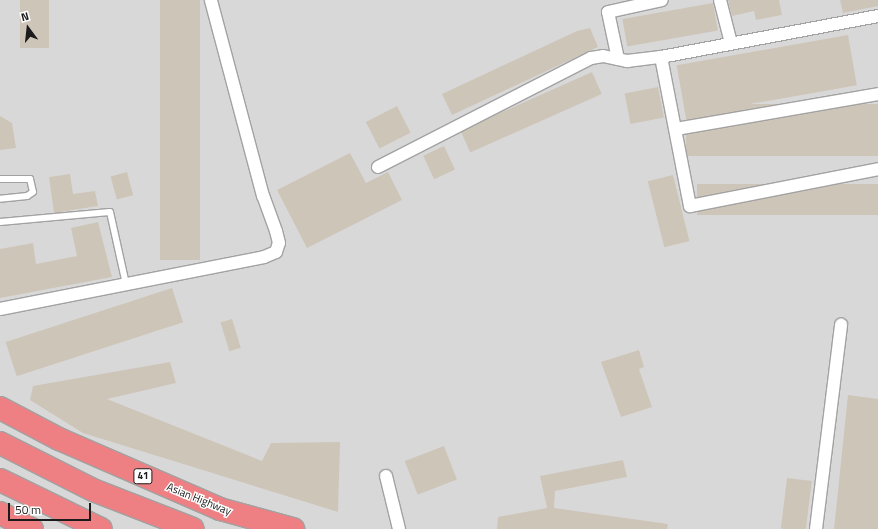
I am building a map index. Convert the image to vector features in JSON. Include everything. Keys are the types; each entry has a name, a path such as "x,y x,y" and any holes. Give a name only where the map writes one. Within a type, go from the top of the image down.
{"highway":[{"name":"Asian Highway","path":"0,408 59,439 220,509 293,529"},
{"path":"9,448 93,490 193,529"},
{"path":"4,482 101,529"},
{"path":"0,513 27,528"}],"street":[{"path":"0,309 264,257 276,252 279,243 263,196 211,0"},
{"path":"618,59 608,12 662,0"},
{"path":"720,0 730,43"},
{"path":"378,167 591,58 603,56 627,61 662,57 878,16"},
{"path":"662,57 690,206 878,170"},
{"path":"676,129 878,94"},
{"path":"816,529 841,325"},
{"path":"386,476 399,529"}],"lane":[{"path":"0,179 30,179 33,192 27,196 0,199"},
{"path":"0,222 110,212 126,284"}],"shaded area":[{"path":"0,0 878,0 878,529 0,529"}],"building":[{"path":"20,0 49,0 49,48 20,48"},
{"path":"160,0 200,0 200,260 160,260"},
{"path":"728,0 779,0 782,15 756,20 754,11 732,16"},
{"path":"840,0 878,0 878,6 843,13"},
{"path":"713,3 718,31 627,47 622,19"},
{"path":"590,28 598,47 452,115 442,94 577,31"},
{"path":"848,35 857,85 685,115 677,65"},
{"path":"592,72 602,94 470,152 460,131"},
{"path":"658,87 664,117 631,124 625,93"},
{"path":"686,104 878,104 878,156 686,156"},
{"path":"397,106 411,133 379,149 366,122"},
{"path":"0,116 12,123 16,148 0,150"},
{"path":"444,146 455,170 434,179 423,156"},
{"path":"350,153 366,183 388,172 402,200 307,248 277,190"},
{"path":"127,172 133,195 117,200 111,176"},
{"path":"70,174 73,194 95,191 98,206 54,213 49,177"},
{"path":"673,175 689,241 664,247 648,181"},
{"path":"697,184 878,184 878,215 697,215"},
{"path":"98,222 112,277 0,298 0,249 33,243 36,264 77,256 71,228"},
{"path":"172,288 183,322 17,376 6,342"},
{"path":"232,319 241,348 229,351 221,323"},
{"path":"639,350 644,367 639,369 652,407 621,417 601,362"},
{"path":"170,362 176,383 107,399 262,461 271,443 340,442 338,512 83,433 30,400 33,386"},
{"path":"848,395 878,399 878,529 834,529"},
{"path":"444,446 457,480 418,495 405,461"},
{"path":"623,460 627,477 555,491 554,508 668,524 667,529 497,529 498,517 547,508 540,476"},
{"path":"787,478 812,481 806,529 781,529"}]}
